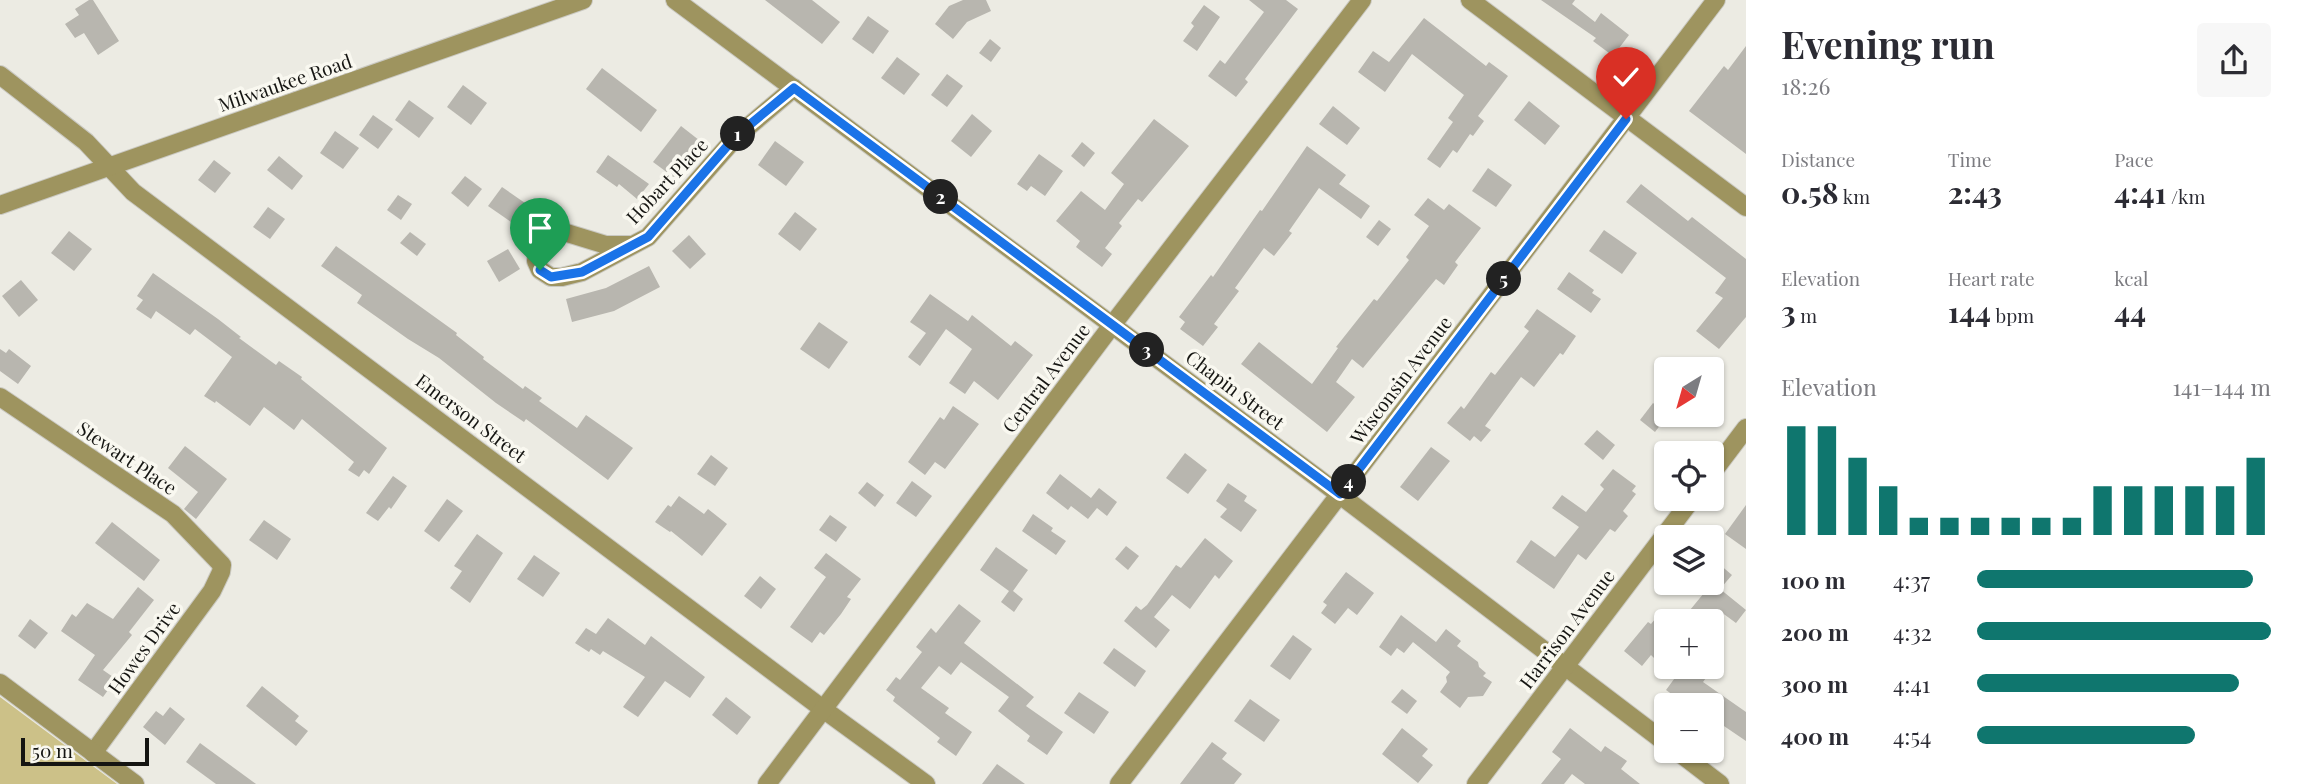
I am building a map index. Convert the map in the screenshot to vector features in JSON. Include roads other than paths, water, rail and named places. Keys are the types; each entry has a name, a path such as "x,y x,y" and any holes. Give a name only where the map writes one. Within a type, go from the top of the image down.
{"street":[{"name":"Milwaukee Road","path":"0,205 583,0"},
{"name":"Chapin Street","path":"675,0 1340,494 1654,734"},
{"name":"Central Avenue","path":"767,784 1113,324 1362,0"},
{"path":"1470,0 1746,207"},
{"name":"Wisconsin Avenue","path":"1119,784 1716,0"},
{"name":"Emerson Street","path":"0,75 86,142 133,191 926,784"},
{"name":"Hobart Place","path":"632,245 606,245 554,229 539,239 536,261 540,270 551,277 562,277 582,272 648,237 736,136 794,88"},
{"name":"Stewart Place","path":"0,397 173,514 222,565"},
{"path":"1724,457 1746,428"},
{"name":"Harrison Avenue","path":"1476,784 1683,511"},
{"name":"Howes Drive","path":"93,753 212,591 222,572 222,565"},
{"path":"0,683 135,784"},
{"path":"1693,763 1720,784"}]}
